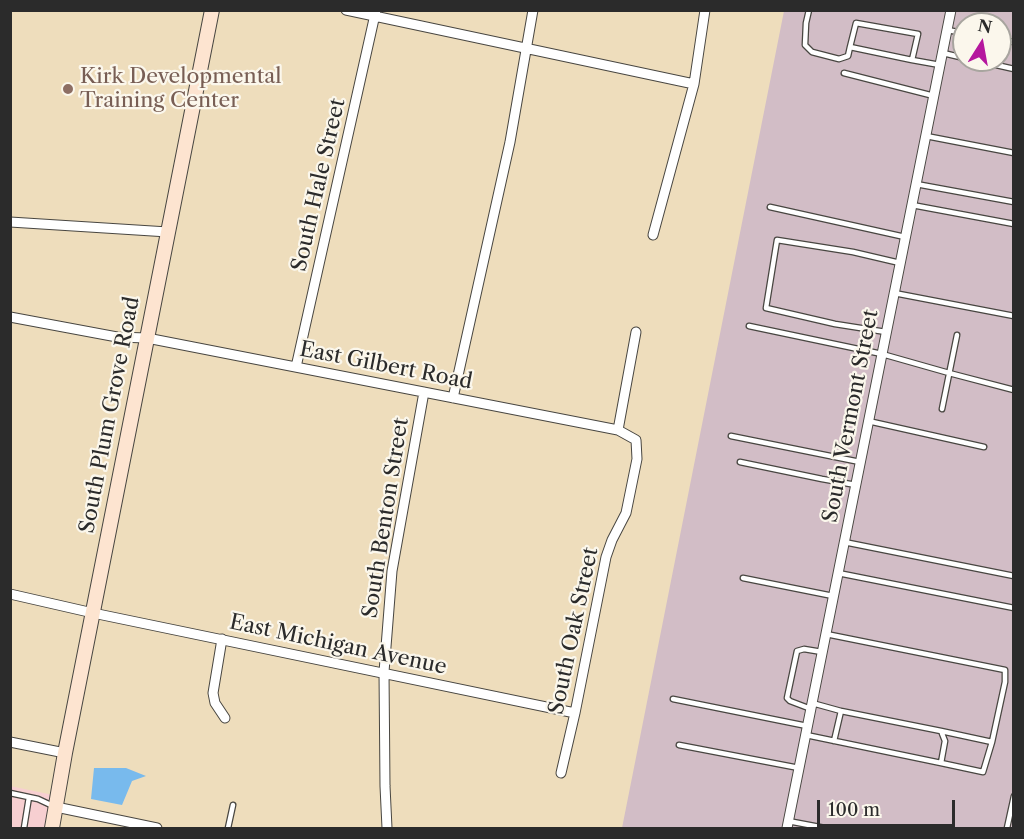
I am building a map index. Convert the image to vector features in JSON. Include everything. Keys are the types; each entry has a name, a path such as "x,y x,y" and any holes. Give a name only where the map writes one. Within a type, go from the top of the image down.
{"main road":[{"name":"South Plum Grove Road","path":"52,828 212,10"}],"street":[{"path":"346,10 375,13 527,49 694,84"},
{"path":"453,398 510,142 533,10"},
{"path":"652,235 694,84 705,10"},
{"name":"South Vermont Street","path":"788,825 951,10"},
{"name":"South Hale Street","path":"296,367 375,13"},
{"path":"10,222 168,232"},
{"name":"East Gilbert Road","path":"10,317 117,337 147,338 618,430"},
{"path":"618,430 636,332"},
{"name":"South Benton Street","path":"387,828 384,672 392,571 424,392"},
{"name":"South Oak Street","path":"561,773 606,556 626,513 637,459 636,440 618,430"},
{"name":"East Michigan Avenue","path":"10,594 575,712"},
{"path":"222,639 213,693 215,703 225,718"},
{"path":"10,742 65,753"},
{"path":"56,807 157,828"}],"lane":[{"path":"809,10 805,45 812,52 839,59 848,56 856,23 918,34 912,60"},
{"path":"947,30 952,31"},
{"path":"850,47 940,65"},
{"path":"943,53 952,55"},
{"path":"844,73 934,96"},
{"path":"926,136 1014,153"},
{"path":"916,184 1014,202"},
{"path":"912,205 1014,224"},
{"path":"770,207 905,237"},
{"path":"886,332 835,324 766,308 777,240 853,252 900,263"},
{"path":"894,293 1014,316"},
{"path":"749,326 882,354 1014,390"},
{"path":"942,409 957,334"},
{"path":"868,421 984,447"},
{"path":"731,436 860,462"},
{"path":"740,462 855,484"},
{"path":"844,542 1014,576"},
{"path":"838,573 1014,608"},
{"path":"743,578 833,596"},
{"path":"673,699 806,730 834,741 983,772 1005,682 1005,670 826,633"},
{"path":"822,652 804,649 797,651 787,698 790,701 992,742"},
{"path":"834,741 842,711"},
{"path":"941,731 945,741 941,763"},
{"path":"679,745 799,768"},
{"path":"10,794 38,799 56,807"},
{"path":"1007,828 1014,796"},
{"path":"24,828 29,797"},
{"path":"228,828 233,805"},
{"path":"788,825 825,828"}],"shaded area":[{"path":"784,11 1013,11 1013,828 622,828"},
{"path":"10,786 58,796 52,828 11,828"}],"water":[{"path":"94,768 126,768 146,776 132,781 122,805 91,799"}],"place":[{"name":"Kirk Developmental Training Center","path":"68,89"}]}
